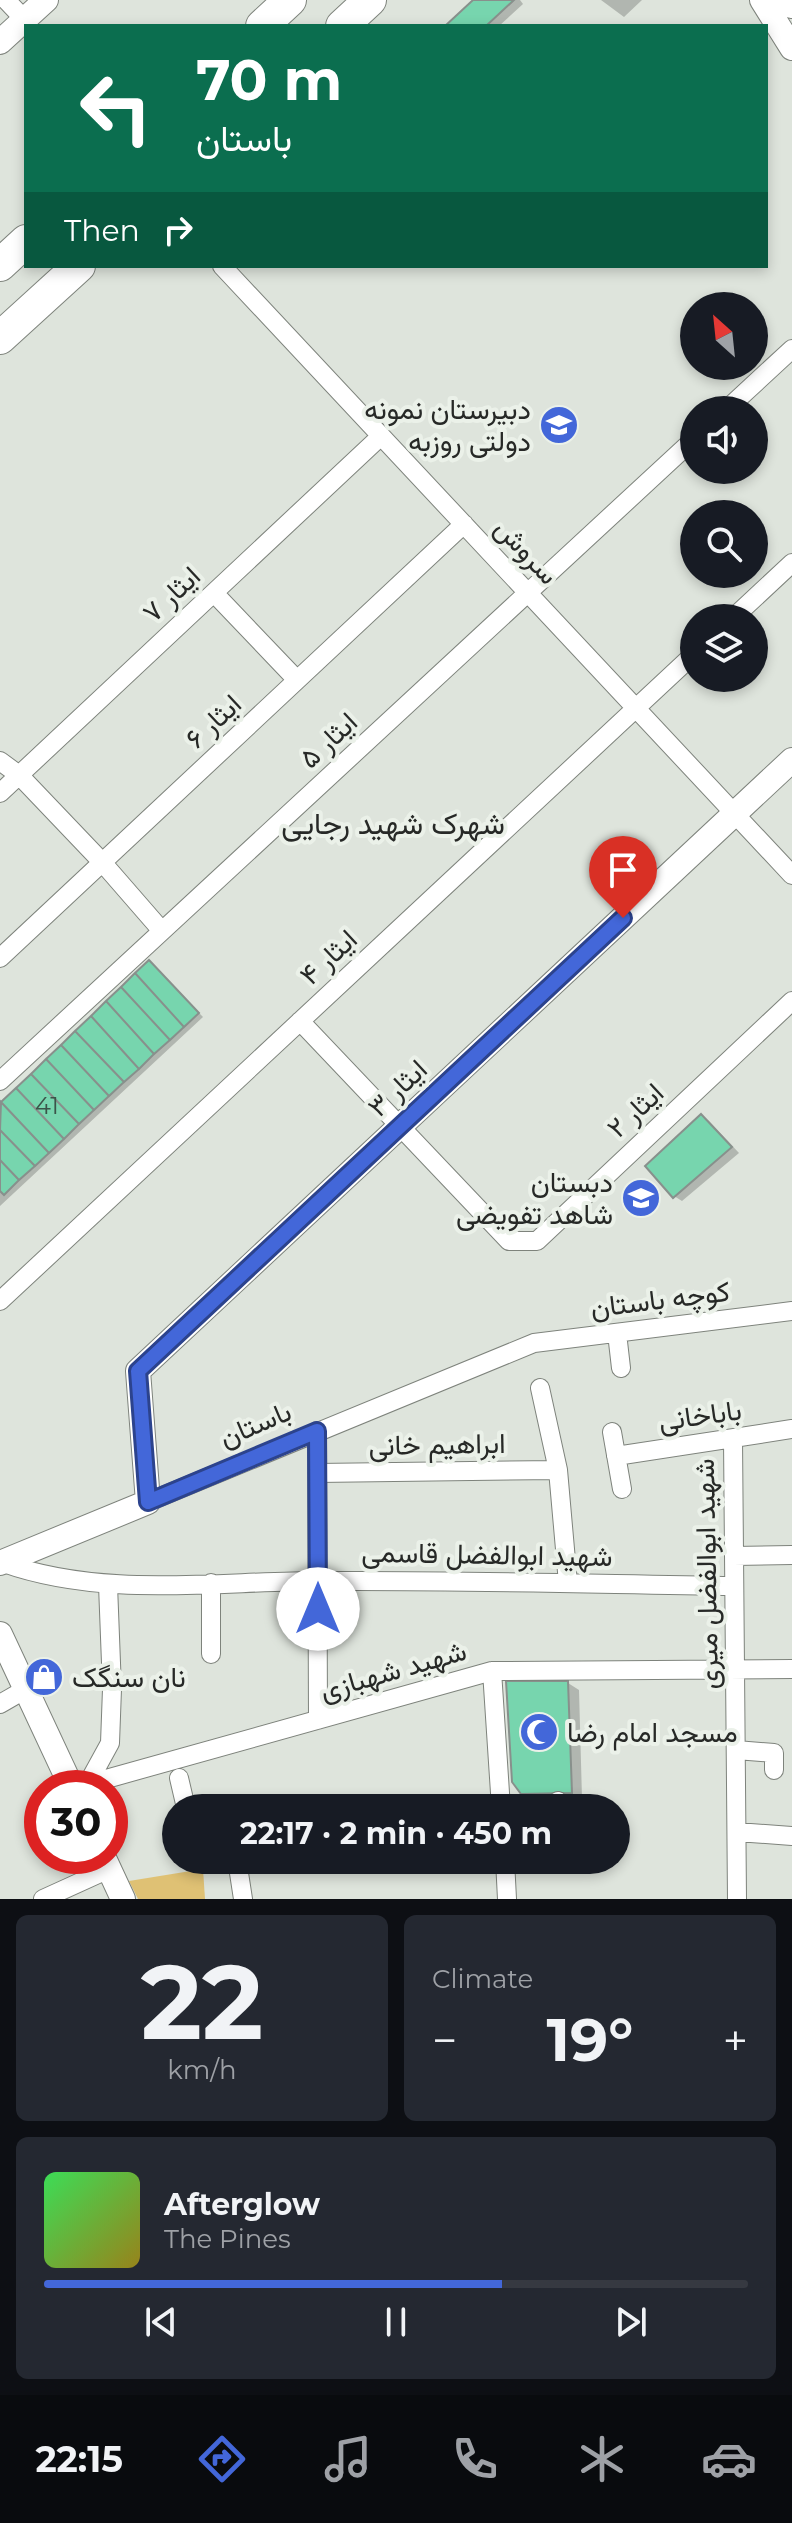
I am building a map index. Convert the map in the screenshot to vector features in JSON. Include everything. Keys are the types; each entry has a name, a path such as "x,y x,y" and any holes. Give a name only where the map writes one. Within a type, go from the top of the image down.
{"highway":[{"path":"264,24 290,0"},
{"path":"344,24 370,0"},
{"path":"0,265 24,243"},
{"path":"0,338 77,268"}],"street":[{"path":"6,0 25,20"},
{"path":"0,42 46,0"},
{"path":"762,0 792,48"},
{"path":"788,0 792,6"},
{"name":"سروش","path":"224,268 792,875"},
{"path":"741,396 792,349"},
{"name":"ایثار ۷","path":"0,793 381,436"},
{"name":"ایثار ۵","path":"0,1081 680,452"},
{"name":"ایثار ۶","path":"0,958 464,524"},
{"path":"748,604 792,563"},
{"path":"214,593 297,680"},
{"name":"ایثار ۴","path":"0,1301 680,667"},
{"name":"ایثار ۳","path":"148,1502 138,1371 792,760"},
{"path":"0,761 19,775 102,862 162,931"},
{"name":"ایثار ۲","path":"400,1127 509,1241 537,1241 792,1001"},
{"path":"300,1021 400,1127"},
{"name":"کوچه باستان","path":"534,1343 792,1311"},
{"path":"617,1333 621,1368"},
{"name":"باستان","path":"0,1563 534,1343"},
{"path":"540,1388 558,1470 568,1583"},
{"name":"باباخانی","path":"616,1456 792,1429"},
{"path":"317,1431 318,1720"},
{"path":"612,1432 622,1489"},
{"name":"شهید ابوالفضل میری","path":"733,1439 737,1899"},
{"name":"ابراهیم خانی","path":"317,1473 558,1470"},
{"path":"734,1556 792,1555"},
{"name":"شهید ابوالفضل قاسمی","path":"0,1563 30,1573 108,1585 318,1581 734,1586"},
{"path":"211,1583 211,1654"},
{"path":"90,1770 110,1743 112,1689 108,1585"},
{"path":"0,1634 69,1770"},
{"name":"شهید شهبازی","path":"128,1773 492,1671 792,1669"},
{"path":"492,1671 500,1794"},
{"path":"0,1704 26,1689"},
{"path":"736,1750 774,1753 774,1770"},
{"path":"179,1778 183,1794"},
{"path":"737,1832 792,1836"},
{"path":"43,1899 87,1874"},
{"path":"111,1874 123,1899"},
{"path":"239,1874 243,1899"},
{"path":"506,1874 507,1899"}],"shaded area":[{"path":"172,1874 203,1874 205,1899 138,1899 129,1881"}],"building":[{"path":"473,0 514,0 488,24 447,24"},
{"path":"149,960 199,1013 184,1027 135,973"},
{"path":"135,973 184,1027 170,1040 121,987"},
{"path":"121,987 170,1040 154,1054 106,1001"},
{"path":"106,1001 154,1054 139,1069 91,1016"},
{"path":"91,1016 139,1069 124,1082 75,1031"},
{"path":"75,1031 124,1082 109,1096 61,1045"},
{"path":"61,1045 109,1096 94,1110 46,1059"},
{"path":"46,1059 94,1110 79,1124 31,1074"},
{"path":"31,1074 79,1124 64,1139 16,1088"},
{"path":"16,1088 64,1139 49,1153 1,1102"},
{"path":"1,1102 49,1153 35,1166 0,1130"},
{"path":"701,1114 732,1147 673,1198 645,1166"},
{"path":"0,1130 35,1166 19,1180 0,1160"},
{"path":"0,1160 19,1180 4,1195 0,1191"},
{"name":"مسجد امام رضا","path":"506,1681 568,1681 572,1793 521,1794 512,1782"}],"place":[{"name":"دبیرستان نمونه دولتی روزبه","path":"559,425"},
{"name":"دبستان شاهد تفویضی","path":"641,1198"},
{"name":"نان سنگک","path":"44,1677"},
{"name":"مسجد امام رضا","path":"539,1732"}],"district":[{"name":"شهرک شهید رجایی","path":"393,824"}],"route":[{"path":"318,1609 317,1431 148,1502 138,1371 623,918"}]}
